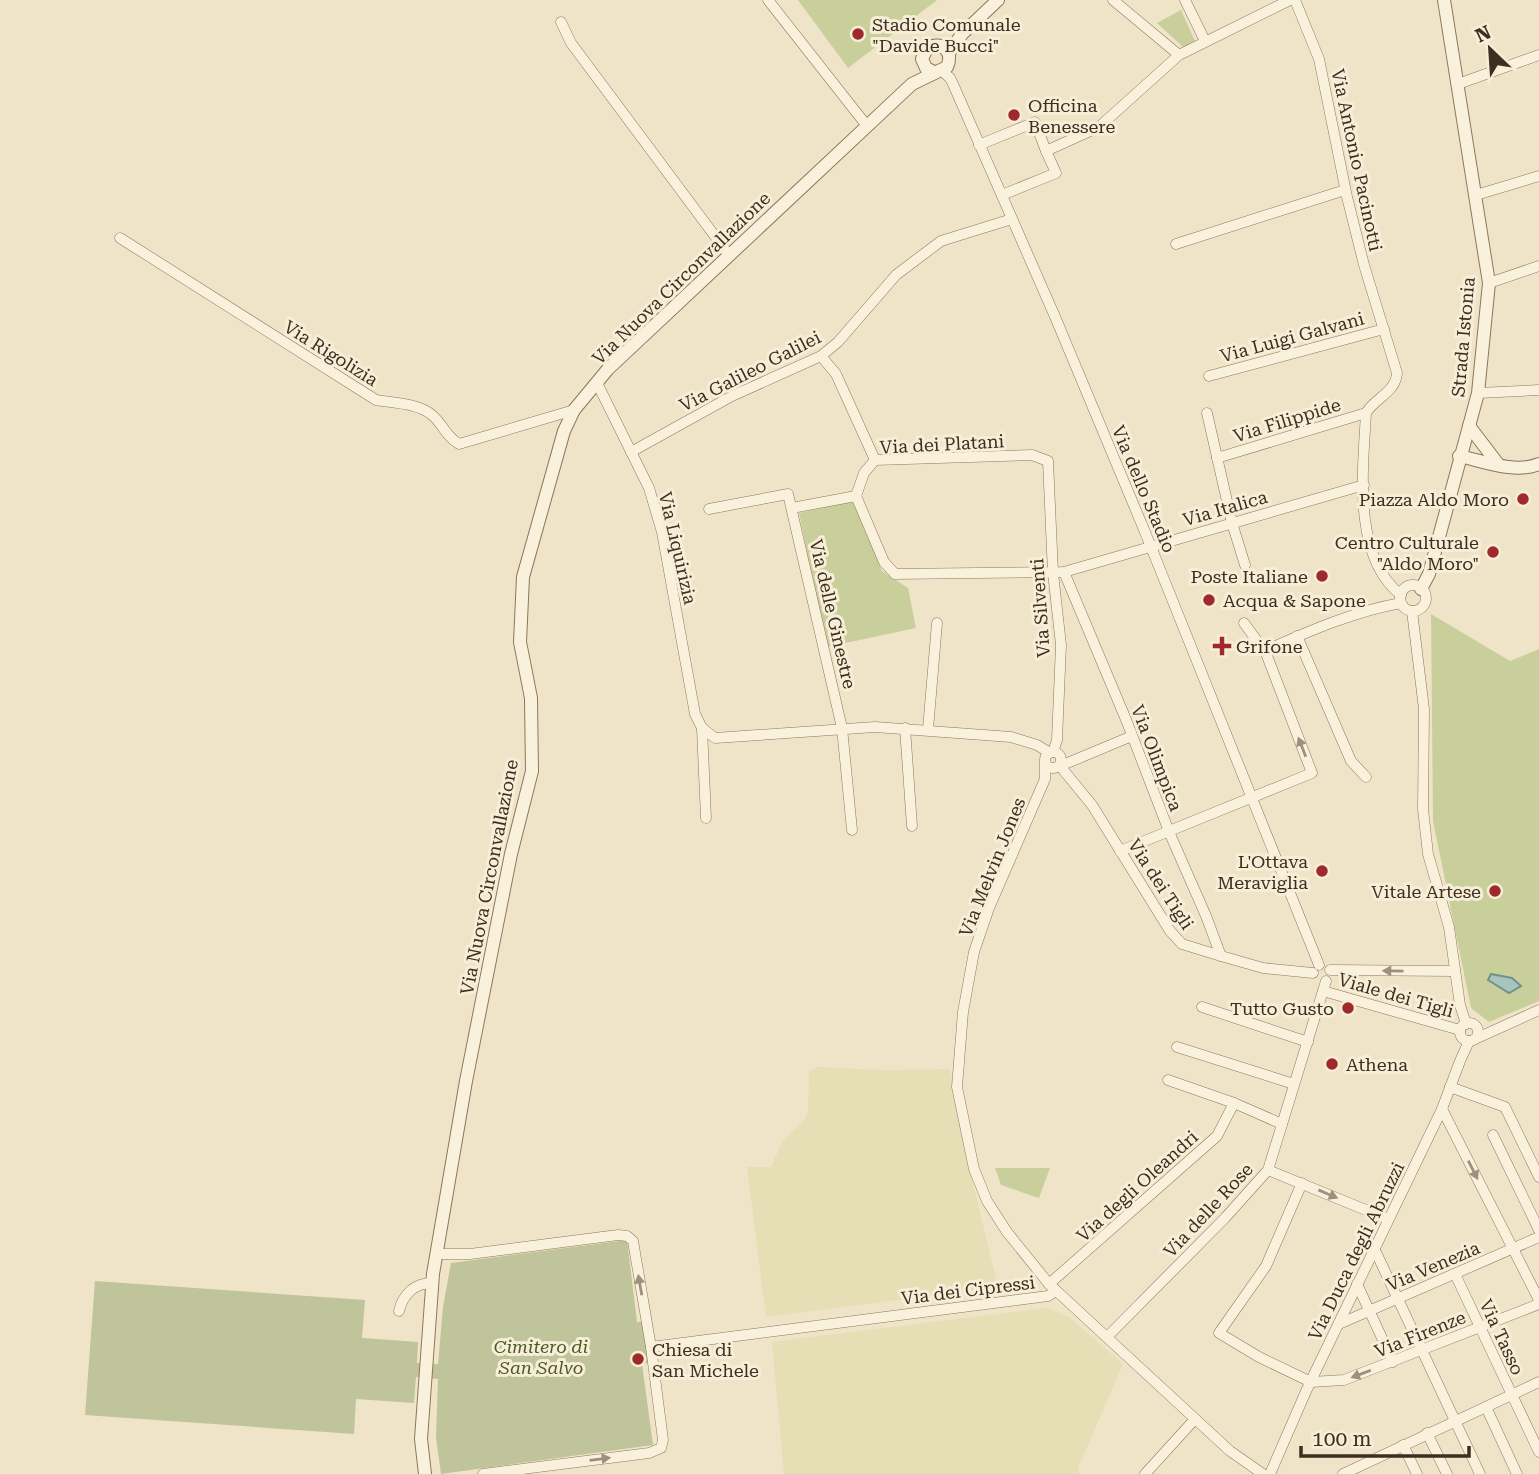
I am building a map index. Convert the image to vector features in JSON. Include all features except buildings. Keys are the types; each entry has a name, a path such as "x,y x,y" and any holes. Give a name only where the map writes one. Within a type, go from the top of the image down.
{"street":[{"path":"768,0 867,126"},
{"path":"944,49 998,0"},
{"path":"1113,0 1179,55"},
{"path":"1185,0 1205,41"},
{"path":"1046,150 1099,127 1179,55 1293,0"},
{"name":"Via Antonio Pacinotti","path":"1293,0 1319,59 1345,190 1364,265 1397,373 1397,381 1366,413"},
{"name":"Strada Istonia","path":"1421,589 1429,574 1478,393 1489,283 1444,0"},
{"path":"561,22 571,43 729,256"},
{"path":"931,46 944,49 950,60 943,72 926,68 923,54 931,46"},
{"name":"Via Nuova Circonvallazione","path":"901,94 923,54"},
{"path":"1458,84 1539,55"},
{"name":"Via Nuova Circonvallazione","path":"425,1474 421,1438 432,1283 466,1081 511,854 532,772 531,698 520,642 523,577 564,431 575,410 608,369 912,84 943,72"},
{"name":"Via dello Stadio","path":"943,72 1002,195 1151,545 1316,969"},
{"path":"979,145 1035,122 1056,173 1002,195"},
{"path":"1476,195 1539,176"},
{"path":"1176,244 1345,190"},
{"name":"Via Galileo Galilei","path":"631,452 732,396 821,356 838,342 896,275 941,242 1012,219"},
{"name":"Via Rigolizia","path":"120,238 376,400 410,405 432,414 448,438 459,444 575,410"},
{"path":"1489,283 1539,266"},
{"name":"Via Luigi Galvani","path":"1209,376 1384,328"},
{"path":"821,356 836,374 876,460"},
{"name":"Via Liquirizia","path":"597,383 649,488 662,533 695,714 702,728 706,818"},
{"path":"1478,393 1539,390"},
{"path":"1366,413 1364,485 1368,542 1380,570 1412,611 1424,709 1423,809 1428,854 1449,927 1463,1027 1462,1038 1472,1040 1539,1010"},
{"name":"Via Filippide","path":"1217,458 1366,413"},
{"path":"1207,414 1232,523 1245,565"},
{"path":"1469,426 1498,464"},
{"name":"Via dei Platani","path":"856,496 864,473 876,460 1032,455 1048,461"},
{"path":"1459,456 1530,468 1539,464"},
{"name":"Via Silventi","path":"1048,461 1062,645 1056,740 1050,756"},
{"name":"Via Italica","path":"856,496 884,562 895,574 1058,573 1364,485"},
{"path":"709,509 788,494 792,508 856,496"},
{"name":"Via delle Ginestre","path":"792,508 842,728 852,830"},
{"name":"Via Olimpica","path":"1058,573 1132,736 1221,956"},
{"path":"1264,648 1269,649 1297,636 1401,599 1405,589 1411,586 1421,589 1425,595 1424,603 1419,609 1412,611"},
{"path":"928,729 937,623"},
{"path":"1120,851 1311,773 1264,648 1244,623"},
{"path":"1297,636 1351,761 1366,777"},
{"path":"702,728 715,738 842,728 928,729 1011,737 1037,745 1050,756 1062,759 1058,767 1045,779"},
{"path":"905,728 912,826"},
{"path":"1050,756 1051,769 1132,736"},
{"name":"Via Melvin Jones","path":"1050,756 1045,779 989,908 974,952 963,1012 957,1087 974,1169 987,1201 1007,1232 1053,1288"},
{"name":"Via dei Tigli","path":"1058,767 1092,805 1176,939 1182,944 1263,968 1316,969"},
{"path":"1316,969 1327,966 1331,970 1455,971"},
{"name":"Viale dei Tigli","path":"1316,969 1318,980 1324,986 1463,1027"},
{"name":"Via delle Rose","path":"1108,1336 1225,1218 1268,1170 1331,970"},
{"path":"1202,1007 1308,1042"},
{"path":"1463,1027 1474,1025 1477,1029 1478,1034 1472,1040"},
{"name":"Via Duca degli Abruzzi","path":"1270,1474 1374,1248 1442,1110 1472,1040"},
{"path":"1177,1047 1294,1084"},
{"path":"1168,1080 1234,1102 1282,1124"},
{"path":"1450,1087 1505,1107 1539,1177"},
{"name":"Via degli Oleandri","path":"1053,1288 1217,1136 1234,1102"},
{"path":"1442,1110 1539,1302"},
{"path":"1493,1135 1539,1230"},
{"path":"1268,1170 1388,1219"},
{"path":"1302,1183 1266,1266 1219,1333 1259,1357 1311,1382"},
{"path":"437,1254 470,1254 627,1236 633,1241 663,1440 657,1451 483,1474"},
{"name":"Via Venezia","path":"1339,1324 1539,1237"},
{"path":"1374,1248 1480,1474"},
{"name":"Via Tasso","path":"1455,1274 1539,1452"},
{"path":"399,1311 401,1301 415,1287 432,1283"},
{"path":"1357,1284 1393,1362"},
{"name":"Via dei Cipressi","path":"651,1347 1048,1296 1053,1288 1230,1451 1263,1474"},
{"name":"Via Firenze","path":"1311,1382 1344,1380 1539,1302"},
{"path":"1343,1474 1539,1382"},
{"path":"1486,1407 1517,1474"},
{"path":"1146,1474 1195,1419"},
{"path":"1427,1433 1447,1474"},
{"path":"1403,1445 1418,1474"}],"shaded area":[{"path":"817,1067 950,1069 966,1154 998,1287 766,1317 747,1167 771,1167 783,1140 805,1120 808,1110 809,1072"},
{"path":"1047,1308 1069,1317 1123,1364 1078,1468 1079,1474 784,1474 772,1342"}],"green space":[{"name":"Stadio Comunale \"Davide Bucci\"","path":"798,0 937,0 848,68"},
{"path":"1181,10 1195,41 1183,47 1157,23"},
{"path":"854,501 882,571 908,588 916,628 827,647 799,513"},
{"path":"1431,614 1510,661 1539,649 1539,1001 1489,1022 1471,1008 1433,821"},
{"path":"995,1168 1050,1168 1039,1198 1001,1185"},
{"name":"Cimitero di San Salvo","path":"627,1240 637,1322 646,1321 651,1362 642,1364 653,1445 441,1474 436,1438 438,1379 416,1377 414,1403 356,1399 354,1434 85,1415 95,1281 365,1300 362,1338 418,1342 417,1363 438,1364 443,1307 451,1263"}],"water":[{"path":"1491,974 1512,978 1521,986 1509,993 1488,980"}],"place":[{"name":"Stadio Comunale \"Davide Bucci\"","path":"858,34"},
{"name":"Officina Benessere","path":"1014,115"},
{"name":"Piazza Aldo Moro","path":"1523,499"},
{"name":"Centro Culturale \"Aldo Moro\"","path":"1493,552"},
{"name":"Poste Italiane","path":"1322,576"},
{"name":"Acqua & Sapone","path":"1209,600"},
{"name":"Grifone","path":"1222,646"},
{"name":"L'Ottava Meraviglia","path":"1322,871"},
{"name":"Vitale Artese","path":"1495,891"},
{"name":"Tutto Gusto","path":"1348,1008"},
{"name":"Athena","path":"1332,1064"},
{"name":"Chiesa di San Michele","path":"638,1359"}]}
